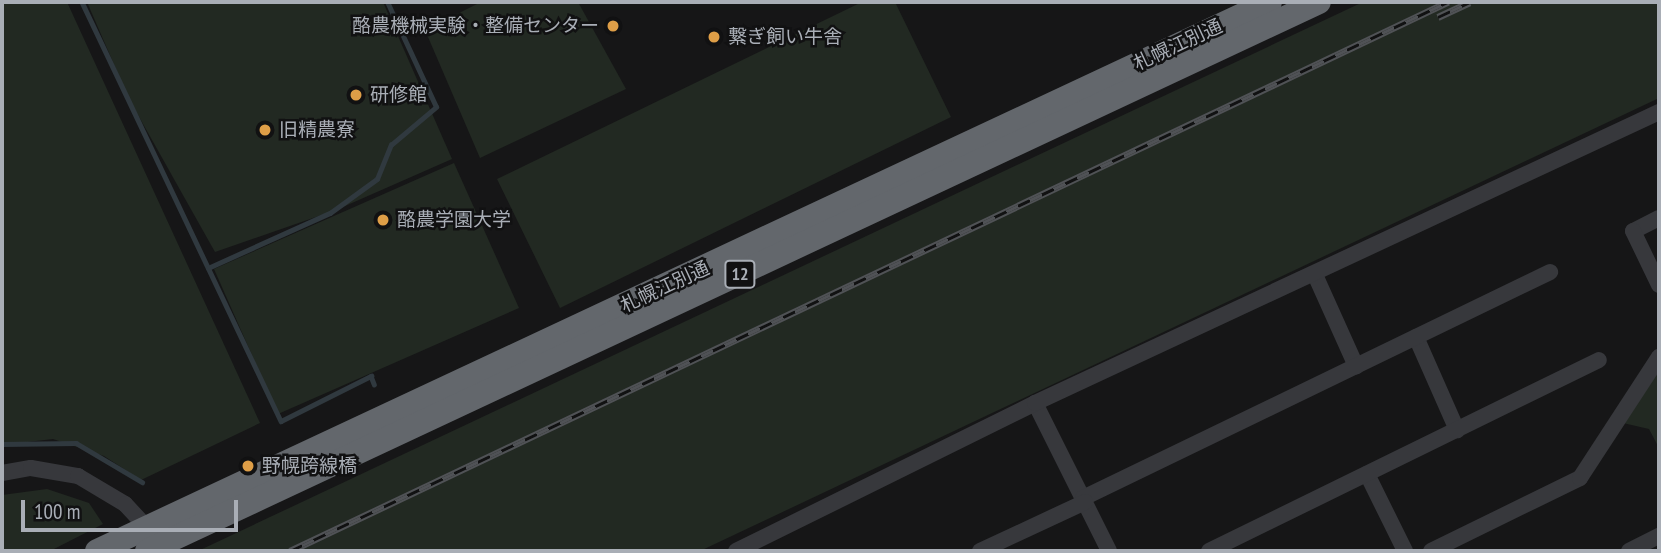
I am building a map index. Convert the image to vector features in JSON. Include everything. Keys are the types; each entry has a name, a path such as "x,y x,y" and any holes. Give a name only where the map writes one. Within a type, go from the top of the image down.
{"highway":[{"name":"札幌江別通","path":"152,542 1270,2"},
{"name":"札幌江別通","path":"97,551 152,542 1319,2"}],"street":[{"path":"736,551 762,546 1035,403 1316,277 1659,112"},
{"path":"1659,218 1633,232 1659,285"},
{"path":"979,551 1550,272"},
{"path":"1316,277 1356,366"},
{"path":"1416,337 1457,430"},
{"path":"1431,551 1580,478 1659,357"},
{"path":"1209,551 1599,360"},
{"path":"1035,403 1109,551"},
{"path":"2,473 31,468 78,476 152,542"},
{"path":"1367,474 1405,551"},
{"path":"1629,551 1659,536"}],"shaded area":[{"path":"2,2 67,2 260,423 141,480 104,456 53,439 2,445"},
{"path":"87,2 383,2 452,159 336,210 215,252 129,99"},
{"path":"481,2 578,2 626,89 480,158 425,30"},
{"path":"862,2 895,2 951,117 560,308 497,179"},
{"path":"1363,2 1659,2 1659,98 700,551 198,551"},
{"path":"454,163 519,308 278,414 214,269"},
{"path":"1659,370 1659,448 1649,429 1623,423"},
{"path":"47,489 89,503 103,524 50,551 2,551 2,495"}],"waterway":[{"path":"82,2 281,421 371,376 374,384"},
{"path":"208,268 330,213 377,179 391,145 436,107 387,2"},
{"path":"2,444 76,443 142,482"}],"railway":[{"path":"290,551 1448,2"},
{"path":"1438,17 1470,2"}],"place":[{"name":"酪農機械実験・整備センター","path":"613,26"},
{"name":"繋ぎ飼い牛舎","path":"714,37"},
{"name":"研修館","path":"356,95"},
{"name":"旧精農寮","path":"265,130"},
{"name":"酪農学園大学","path":"383,220"},
{"name":"野幌跨線橋","path":"248,466"}]}
